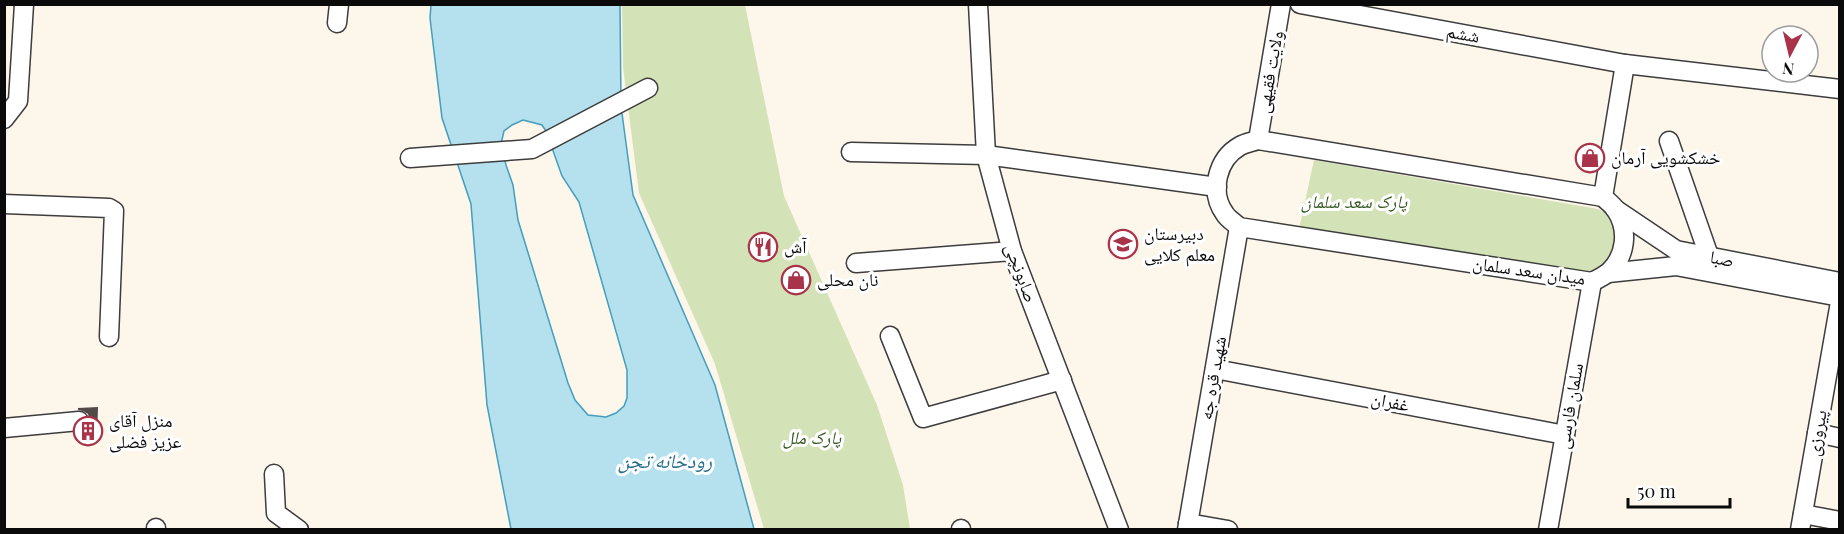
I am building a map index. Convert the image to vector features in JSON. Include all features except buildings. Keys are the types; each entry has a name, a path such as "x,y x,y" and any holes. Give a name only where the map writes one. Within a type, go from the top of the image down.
{"street":[{"path":"4,119 18,101 24,4"},
{"name":"صابونچی","path":"978,4 986,155 1012,251 1119,530"},
{"name":"ولایت فقیهی","path":"1258,140 1281,4"},
{"name":"ششم","path":"1300,4 1625,64 1839,89"},
{"path":"1239,227 1225,214 1217,196 1217,177 1225,159 1240,146 1258,140 1609,203 1625,64"},
{"path":"410,158 532,149 648,87"},
{"path":"1669,141 1709,256"},
{"path":"851,152 986,155 1217,187"},
{"name":"صبا","path":"1609,203 1676,250 1839,282"},
{"name":"میدان سعد سلمان","path":"1239,227 1600,277 1619,259 1624,242 1623,225 1609,203"},
{"path":"4,204 109,208 114,211 109,337"},
{"name":"شهید قره جه","path":"1188,526 1239,227"},
{"path":"856,263 1012,251"},
{"name":"صبا","path":"1600,277 1676,266 1839,297"},
{"name":"سلمان فارسی","path":"1548,530 1565,435 1600,277"},
{"name":"پیروزی","path":"1801,522 1839,302"},
{"path":"890,336 923,418 1062,380"},
{"name":"غفران","path":"1215,369 1565,435"},
{"path":"4,428 79,421"},
{"path":"1817,433 1839,438"},
{"path":"274,474 276,513 299,530"},
{"path":"1801,522 1839,520"},
{"path":"1188,526 1228,530"}],"green space":[{"name":"پارک ملل","path":"622,5 745,5 784,196 877,405 903,485 910,529 764,529 715,364 639,193 623,67"},
{"name":"پارک سعد سلمان","path":"1314,160 1598,209 1609,215 1617,226 1617,240 1608,264 1591,274 1299,229"}],"water":[{"name":"رودخانه تجن","path":"431,5 620,5 621,106 633,195 715,385 754,529 511,529 487,405 471,204 442,118 430,18","holes":["523,120 542,125 562,176 579,202 627,370 627,398 624,406 616,413 606,417 588,415 575,400 568,383 518,220 513,185 501,144 504,131 512,125"]}],"place":[{"name":"خشکشویی آرمان","path":"1590,158"},
{"name":"دبیرستان معلم کلایی","path":"1123,244"},
{"name":"آش","path":"763,247"},
{"name":"نان محلی","path":"796,280"},
{"name":"منزل آقای عزیز فضلی","path":"88,431"}]}
